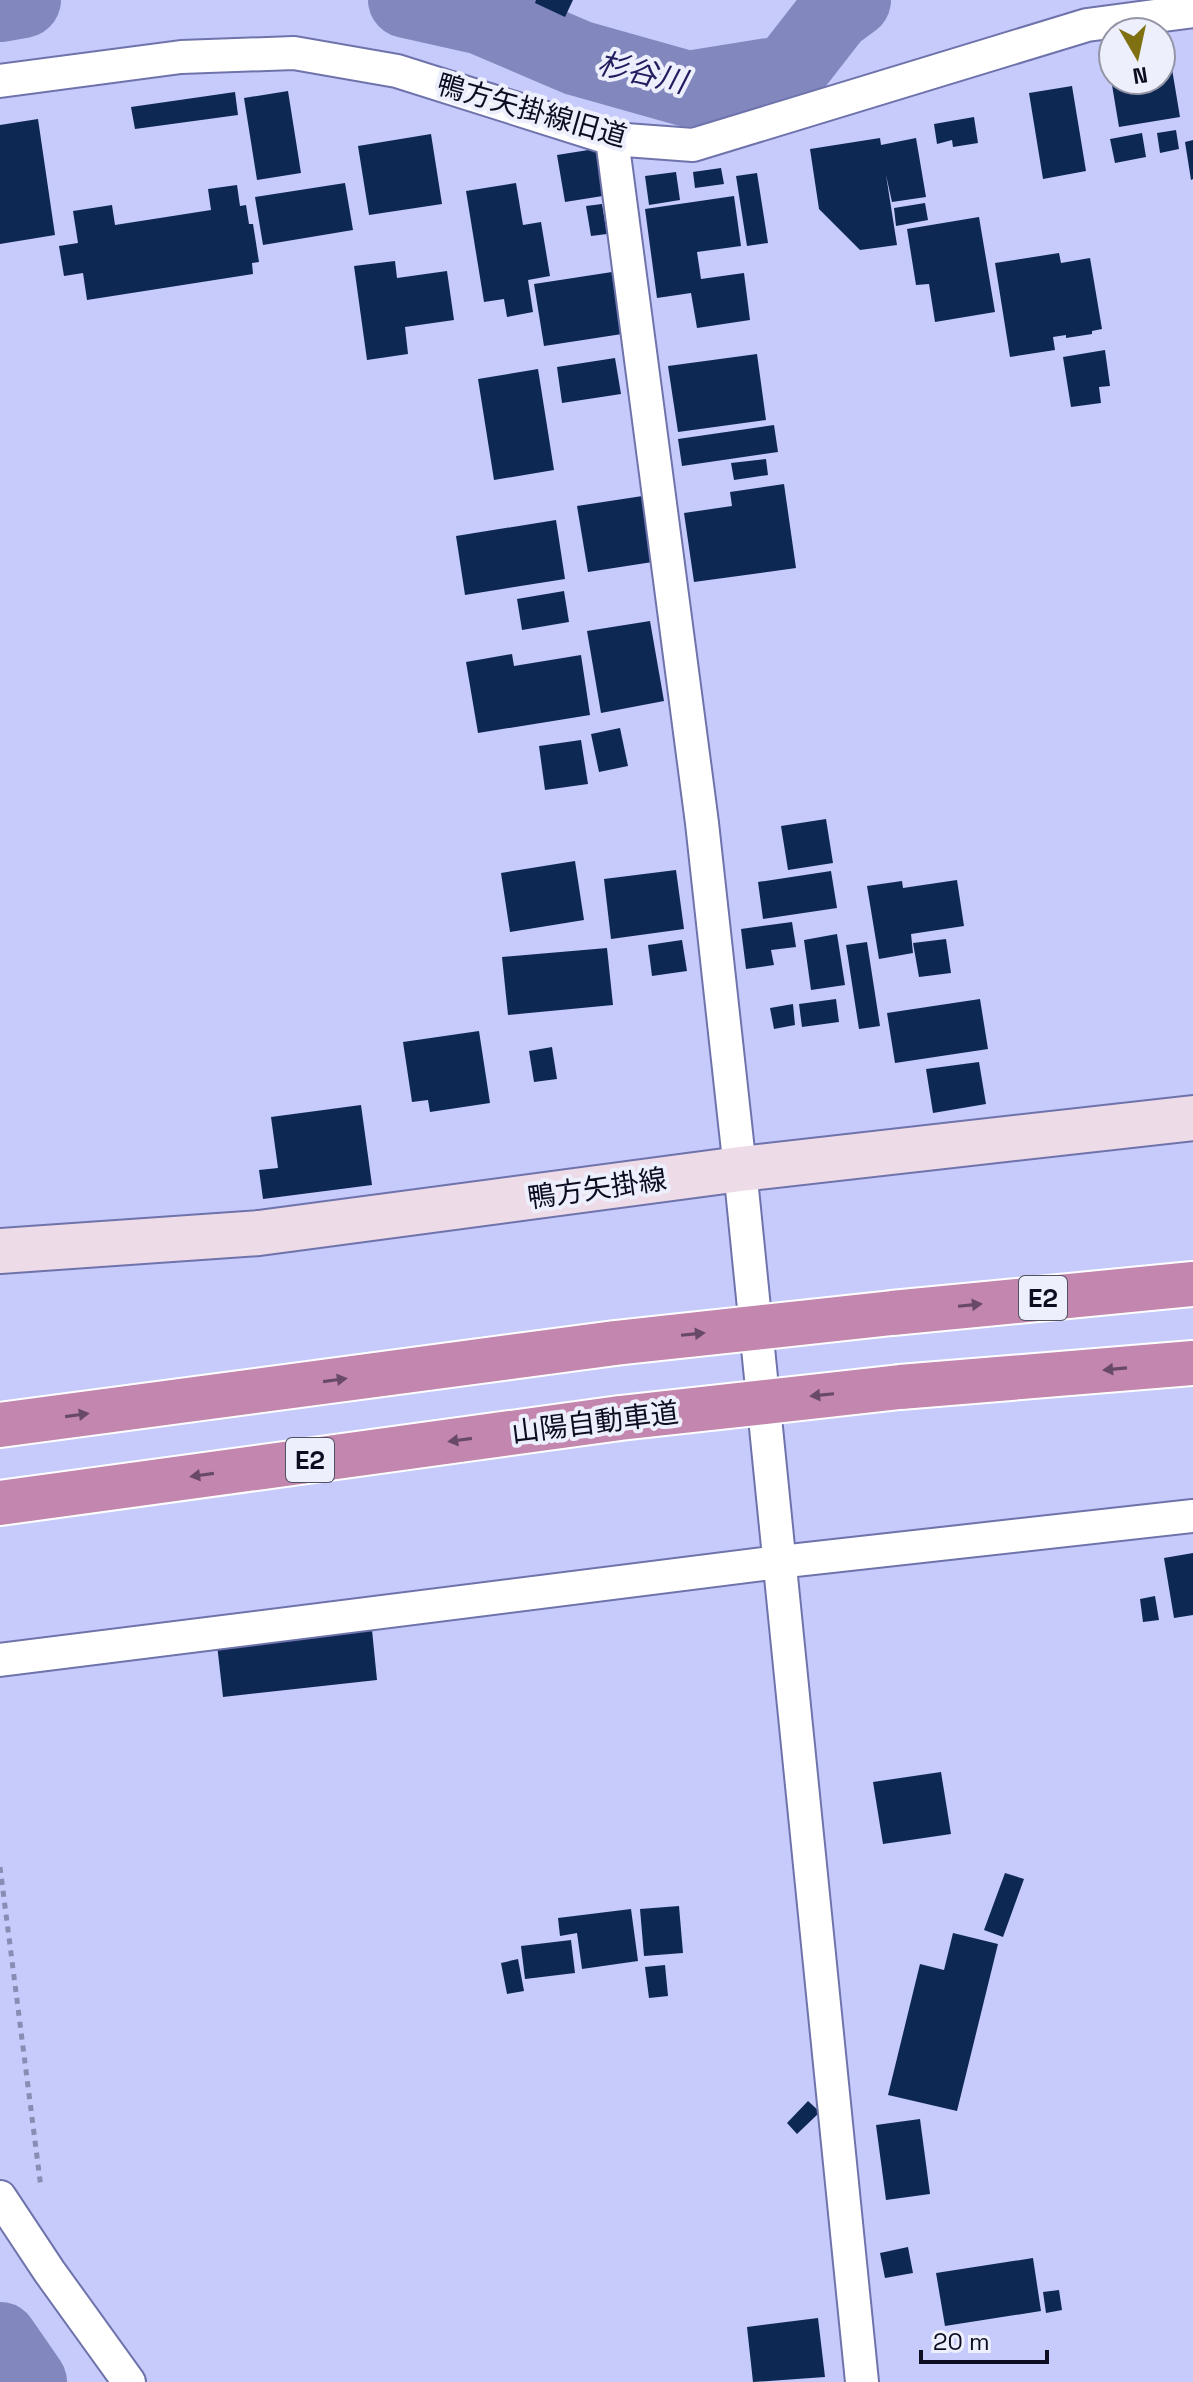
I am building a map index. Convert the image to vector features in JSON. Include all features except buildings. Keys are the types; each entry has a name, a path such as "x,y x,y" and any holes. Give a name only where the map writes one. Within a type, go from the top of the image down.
{"highway":[{"name":"E2","path":"0,1425 615,1343 1193,1284"},
{"name":"山陽自動車道","path":"0,1503 620,1418 900,1387 1193,1363"}],"main road":[{"name":"鴨方矢掛線","path":"0,1251 259,1233 740,1169 1193,1118"}],"street":[{"name":"鴨方矢掛線旧道","path":"0,81 181,57 294,53 397,71 612,139 693,145 1087,25 1193,11"},
{"path":"612,139 702,823 740,1169 862,2382"},
{"path":"0,1660 779,1562 1193,1516"},
{"path":"0,2197 9,2227 129,2382"}],"path":[{"path":"0,1867 44,2208 9,2227"}],"waterway":[{"name":"杉谷川","path":"0,4 23,0"},
{"name":"杉谷川","path":"406,0 482,17 578,58 688,89 788,73 834,14 853,0"},
{"path":"0,2340 29,2382"}]}
